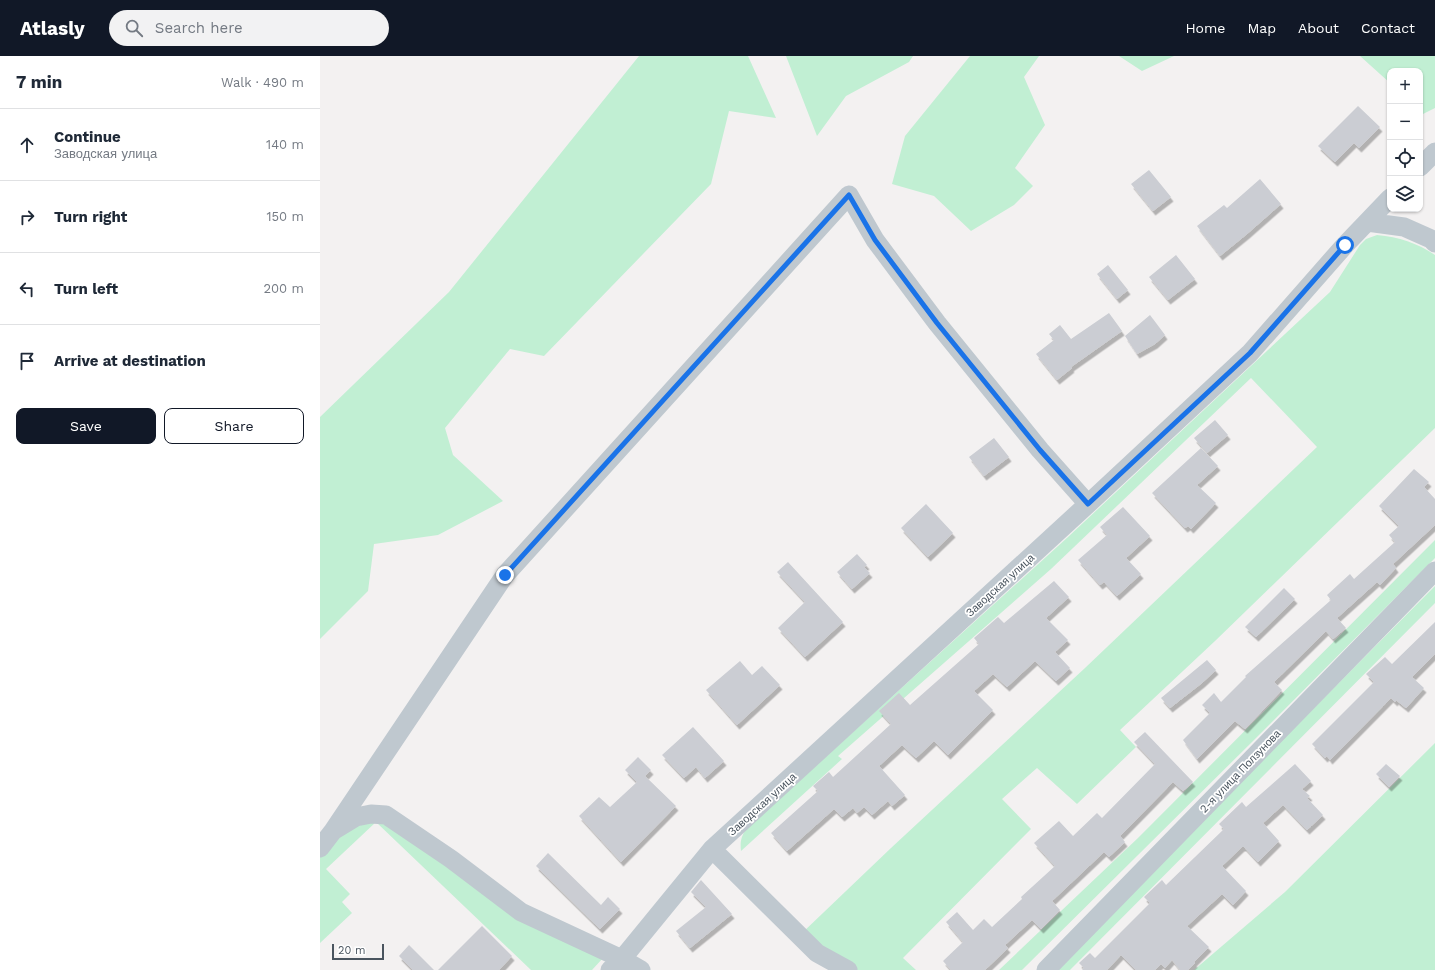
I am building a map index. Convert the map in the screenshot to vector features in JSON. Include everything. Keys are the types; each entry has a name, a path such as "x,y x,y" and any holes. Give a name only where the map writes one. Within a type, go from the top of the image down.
{"street":[{"path":"1423,164 1435,152"},
{"path":"320,848 333,831 505,575 849,195 875,240 937,323 1040,450 1088,504"},
{"name":"Заводская улица","path":"616,965 712,849 1088,504 1250,353 1387,201"},
{"path":"1367,222 1404,227 1431,239 1435,243"},
{"name":"2-я улица Ползунова","path":"1046,970 1435,571"},
{"path":"333,831 356,817 371,814 386,815 522,912 616,965 641,970"},
{"path":"712,849 817,953 848,970"}],"green space":[{"path":"639,56 748,56 776,118 729,111 711,184 544,356 510,349 445,428 453,455 503,501 438,535 374,544 368,591 320,639 320,417 449,292"},
{"path":"786,56 913,56 909,62 846,96 817,136"},
{"path":"970,56 1039,56 1024,77 1045,125 1015,168 1033,186 1014,205 971,231 934,196 892,184 905,136"},
{"path":"1119,56 1174,56 1142,71"},
{"path":"1360,56 1435,56 1435,108 1423,114 1423,68 1387,68 1387,80"},
{"path":"1377,235 1408,241 1435,255 1435,428 1215,641 1120,730 1136,747 1077,804 1037,768 1002,799 1031,829 903,958 916,970 857,970 801,934 891,848 1085,668 1317,447 1251,378 1051,569 838,756 842,759 741,851 741,840 746,829 1068,537 1330,292 1360,245 1366,239"},
{"path":"1435,540 1435,558 1022,970 999,970 1138,838"},
{"path":"1435,586 1435,603 1070,970 1057,970 1065,959"},
{"path":"1435,743 1435,970 1194,970 1285,892"},
{"path":"380,818 603,958 592,970 531,970 376,822 326,869 350,894 342,902 352,913 320,943 320,856 337,834"}],"building":[{"path":"1358,106 1380,127 1359,148 1354,143 1335,162 1318,146"},
{"path":"1149,170 1171,197 1153,211 1131,184"},
{"path":"1260,179 1281,204 1220,256 1197,226 1224,205 1227,208"},
{"path":"1176,255 1195,279 1168,300 1149,277"},
{"path":"1108,265 1128,290 1117,299 1097,274"},
{"path":"1109,313 1122,331 1071,367 1072,368 1057,380 1036,354 1054,340 1049,334 1060,325 1071,339"},
{"path":"1150,315 1165,335 1155,344 1137,354 1125,336"},
{"path":"1215,420 1228,435 1207,453 1194,438"},
{"path":"994,438 1009,457 984,476 969,457"},
{"path":"1201,448 1218,466 1197,485 1216,503 1191,529 1188,526 1185,528 1152,493"},
{"path":"1414,469 1429,482 1424,487 1435,499 1435,525 1393,564 1396,568 1380,585 1377,582 1337,618 1346,628 1333,639 1326,631 1274,682 1282,690 1245,729 1235,721 1197,759 1183,740 1210,713 1202,705 1214,693 1221,702 1246,677 1245,676 1331,600 1327,595 1350,574 1354,579 1395,542 1389,535 1399,526 1379,506"},
{"path":"926,504 953,533 928,557 901,528"},
{"path":"1123,507 1150,536 1126,558 1141,574 1117,596 1104,582 1100,585 1078,560 1107,535 1100,527"},
{"path":"857,554 867,565 864,567 870,573 852,589 837,572"},
{"path":"788,562 843,622 805,657 778,628 805,602 777,572"},
{"path":"1054,581 1069,597 1046,618 1068,640 1055,652 1070,668 1056,681 1035,661 1007,687 993,674 974,691 993,710 948,755 934,741 916,758 902,745 879,766 905,795 892,806 888,801 872,815 864,807 857,813 853,808 842,817 834,809 787,851 771,833 818,791 813,786 829,772 833,777 891,724 879,711 899,693 910,705 979,644 974,638 998,617 1004,623"},
{"path":"1284,588 1295,599 1256,637 1245,627"},
{"path":"1435,622 1435,654 1412,677 1424,688 1406,708 1391,698 1330,760 1327,756 1325,758 1312,744 1374,682 1366,674 1385,657 1392,664"},
{"path":"1207,660 1216,670 1170,708 1161,698"},
{"path":"740,661 752,675 762,666 780,685 737,725 706,690"},
{"path":"693,727 724,761 705,778 696,767 684,778 662,755"},
{"path":"1145,732 1193,782 1183,791 1173,782 1120,836 1125,842 1109,857 1104,852 1052,901 1060,910 1041,929 1032,920 1005,945 1008,948 985,970 951,970 943,961 963,942 946,922 957,912 973,930 984,919 992,927 1022,899 1021,897 1055,866 1034,843 1059,821 1073,836 1097,813 1102,818 1155,764 1134,742"},
{"path":"638,757 651,770 645,776 676,806 621,862 579,816 599,797 610,807 637,782 625,770"},
{"path":"1295,764 1311,781 1302,789 1310,796 1307,798 1323,815 1307,830 1283,805 1263,823 1279,841 1258,862 1244,847 1242,847 1222,866 1246,891 1233,905 1222,894 1187,926 1209,947 1188,970 1180,970 1172,960 1165,968 1161,964 1155,970 1136,970 1121,955 1107,970 1082,970 1084,968 1079,963 1090,953 1095,958 1150,903 1144,897 1162,880 1166,885 1224,829 1219,824 1242,802 1246,807"},
{"path":"1386,764 1400,776 1389,787 1376,774"},
{"path":"548,853 601,905 608,897 620,909 600,929 536,866"},
{"path":"701,880 732,914 690,948 676,931 706,907 691,892"},
{"path":"482,926 512,956 499,970 438,970"},
{"path":"409,945 434,970 413,970 399,956"}],"route":[{"path":"505,575 849,195 875,240 937,323 1040,450 1088,504 1250,353 1345,245"}]}
